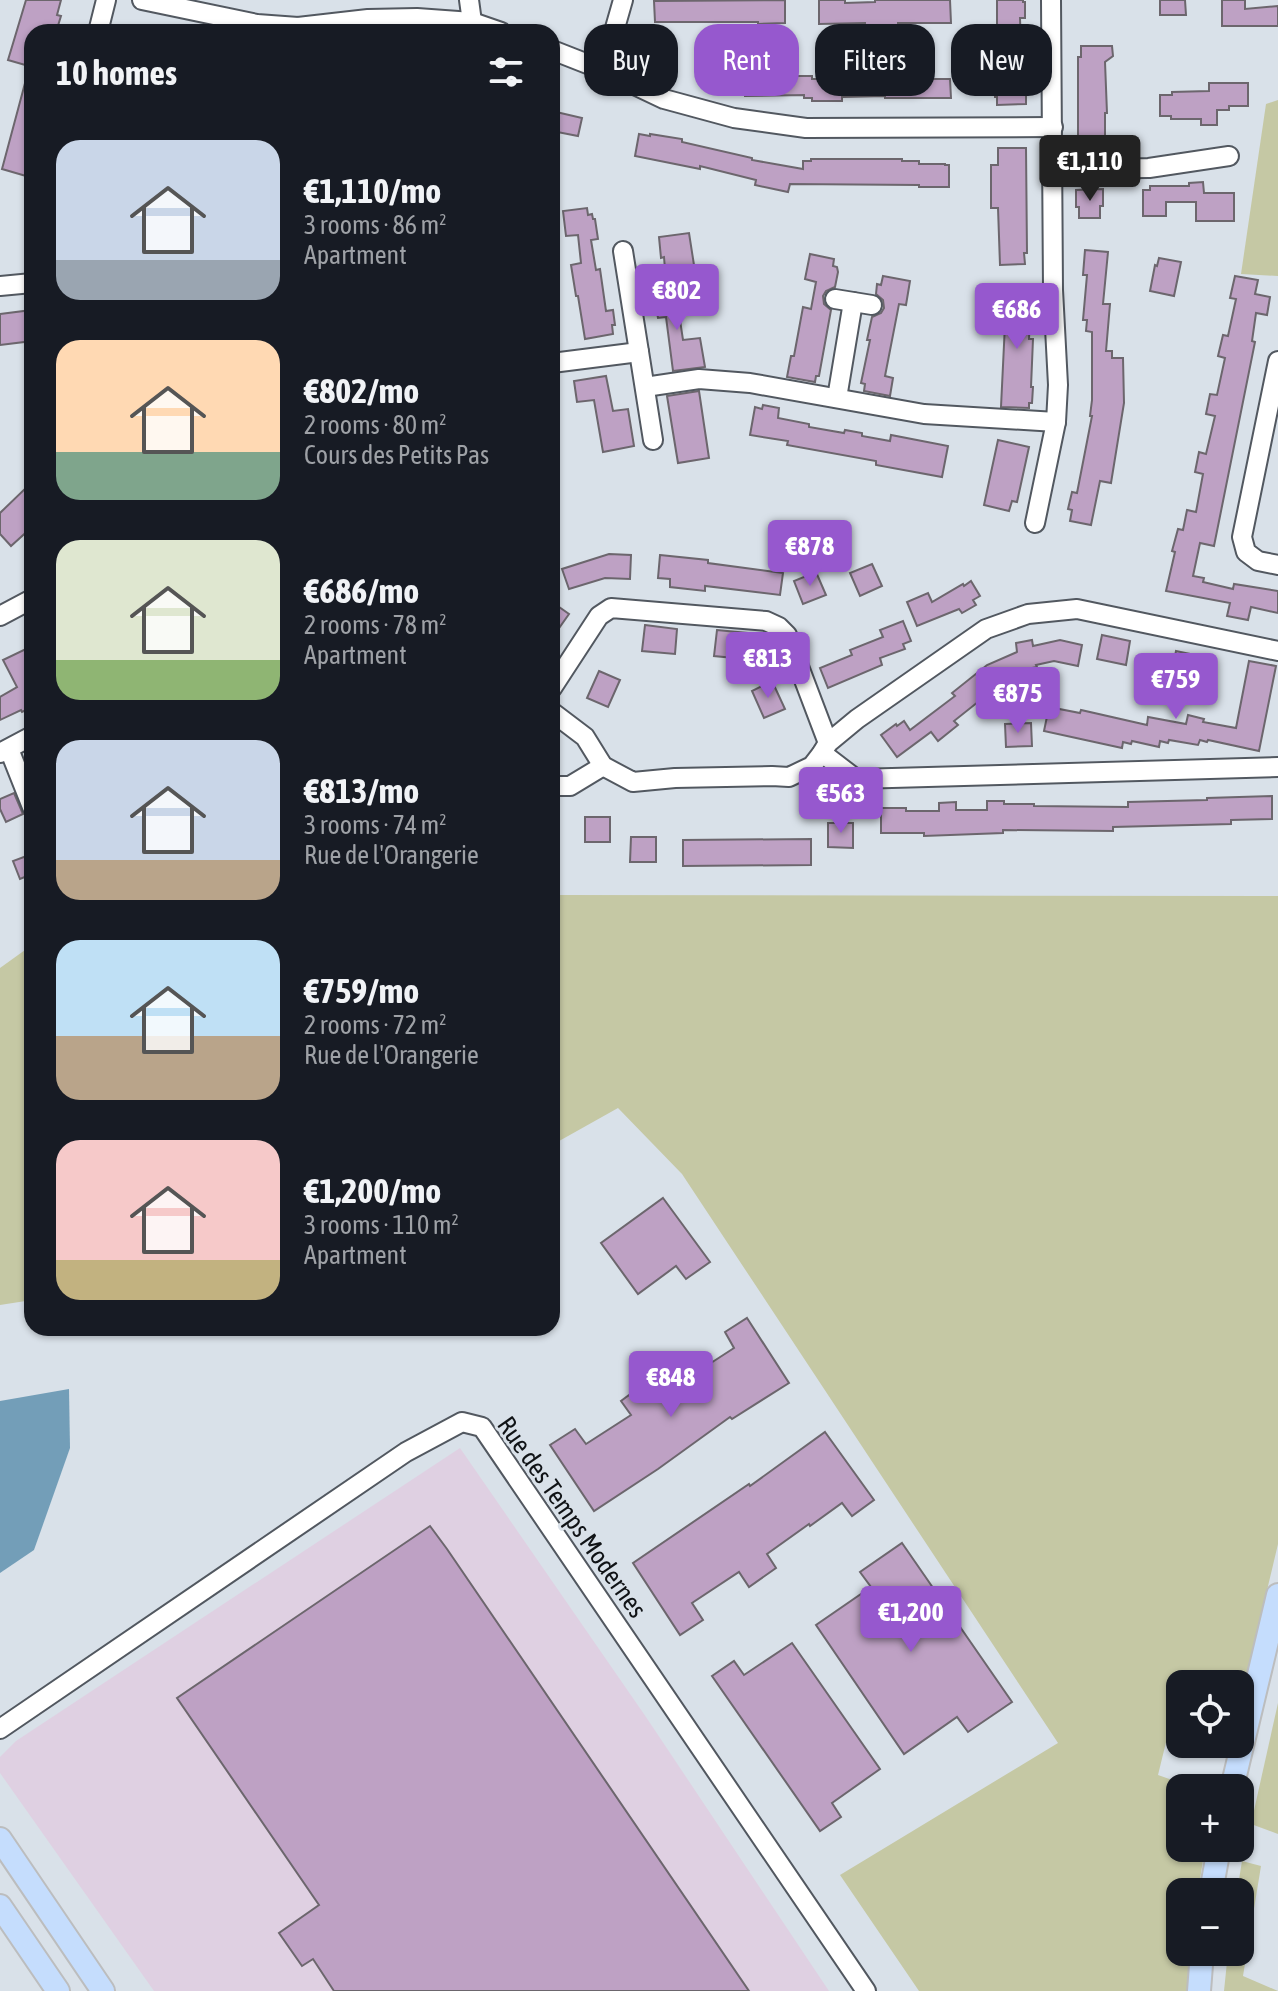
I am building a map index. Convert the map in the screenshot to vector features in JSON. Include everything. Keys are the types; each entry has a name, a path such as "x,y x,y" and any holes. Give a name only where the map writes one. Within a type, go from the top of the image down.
{"main road":[{"path":"1235,1774 1278,1595"},
{"path":"0,1839 103,1991"},
{"path":"0,1906 58,1991"},
{"path":"1199,1991 1201,1966"}],"street":[{"path":"100,24 106,0"},
{"path":"142,0 257,24"},
{"path":"469,0 472,22"},
{"path":"616,24 623,0"},
{"path":"1035,523 1056,422 1058,385 1053,290 1051,0"},
{"path":"329,24 417,18 478,24"},
{"path":"560,53 584,63"},
{"path":"658,96 734,118 806,128 1053,127"},
{"path":"1053,169 1149,168 1229,156"},
{"path":"623,251 653,440"},
{"path":"0,286 24,284"},
{"path":"837,398 844,300 872,305"},
{"path":"560,362 639,352"},
{"path":"1278,361 1242,537 1246,552 1258,561 1278,565"},
{"path":"645,387 699,379 750,383 924,414 1056,422"},
{"path":"0,616 24,603"},
{"path":"560,676 599,616 611,608 766,621 787,635 825,748 856,779 1278,767"},
{"path":"560,718 585,737 603,766 633,782 675,778 789,777 812,766 825,748 857,719 986,629 1028,614 1077,609 1278,651"},
{"path":"24,740 4,751 24,791"},
{"path":"560,786 570,786 603,766"},
{"name":"Rue des Temps Modernes","path":"0,1729 406,1452 462,1422 482,1427 866,1991"}],"shaded area":[{"path":"460,1448 646,1717 829,1991 154,1991 0,1773 0,1757 16,1741"}],"green space":[{"path":"1278,100 1278,276 1241,274 1266,104"},
{"path":"560,895 1278,896 1278,1544 1248,1670 1166,1670 1166,1742 1158,1775 1166,1778 1166,1862 1203,1862 1200,1878 1166,1878 1166,1966 1190,1966 1188,1991 919,1991 840,1875 1058,1743 682,1174 618,1108 560,1141"},
{"path":"24,951 24,1301 0,1305 0,968"},
{"path":"1278,1703 1278,1834 1254,1825 1254,1811"},
{"path":"1242,1862 1261,1866 1254,1909 1254,1878 1239,1878"},
{"path":"1227,1966 1245,1966 1243,1976 1278,1991 1224,1991"}],"water":[{"path":"69,1389 70,1448 34,1550 0,1573 0,1401"}],"building":[{"path":"26,0 61,0 57,15 61,16 58,24 24,24 24,65 8,60"},
{"path":"785,0 785,23 655,22 654,1"},
{"path":"819,0 845,0 845,3 950,0 951,23 819,24"},
{"path":"997,0 1025,2 1025,18 1020,18 1020,24 997,24"},
{"path":"1160,0 1185,0 1186,15 1160,15"},
{"path":"1222,0 1245,0 1245,9 1278,6 1278,26 1222,26"},
{"path":"1081,46 1112,46 1113,56 1105,62 1107,113 1103,152 1082,153 1081,142 1078,141 1078,57 1081,57"},
{"path":"799,76 812,76 815,79 815,96 885,96 812,101 812,98 799,95"},
{"path":"935,79 950,79 951,98 885,98 935,96"},
{"path":"1209,83 1248,83 1248,106 1229,106 1229,110 1217,110 1217,125 1201,125 1201,119 1160,116 1160,95 1209,91"},
{"path":"24,87 24,175 2,169"},
{"path":"1026,96 1026,104 997,105 995,97"},
{"path":"560,113 582,118 578,136 560,133"},
{"path":"639,134 682,139 682,142 752,160 803,169 803,161 811,159 902,159 919,161 919,164 945,164 949,165 949,187 790,184 788,192 755,185 756,180 700,166 700,169 635,156"},
{"path":"998,148 1026,148 1025,264 1000,265 998,208 991,208 991,165 998,165"},
{"path":"1203,182 1204,193 1234,193 1234,221 1196,221 1196,202 1166,202 1166,216 1143,216 1143,190 1150,190 1150,186 1189,186 1189,183"},
{"path":"1103,189 1100,218 1079,218 1076,190"},
{"path":"587,208 588,215 592,214 595,219 598,239 591,240 596,270 600,269 606,311 613,310 615,325 612,325 613,334 585,339 571,265 581,263 578,235 566,236 563,211"},
{"path":"689,233 694,265 665,269 659,237"},
{"path":"1085,250 1108,252 1103,304 1110,304 1106,351 1112,351 1112,358 1123,358 1124,403 1111,483 1100,481 1091,525 1070,521 1072,510 1068,509 1072,492 1077,493 1092,416 1092,332 1086,331 1087,320 1083,320 1087,275 1083,275"},
{"path":"810,254 834,259 833,266 837,267 838,272 835,287 823,296 824,304 831,310 819,376 816,376 815,382 787,377 803,307 811,309 816,282 805,279"},
{"path":"1159,258 1181,262 1174,296 1150,291"},
{"path":"883,276 910,281 906,305 899,304 885,376 893,378 890,396 864,391 865,384 861,383 872,317 884,308 883,300 876,294 877,284 881,285"},
{"path":"1235,276 1258,280 1255,294 1270,297 1267,315 1256,313 1252,341 1255,342 1214,546 1200,543 1193,576 1204,578 1203,582 1233,589 1234,584 1278,591 1278,613 1251,607 1248,620 1227,616 1230,603 1166,591 1178,529 1183,530 1187,510 1196,512 1203,474 1195,472 1199,452 1206,454 1215,416 1206,414 1210,394 1217,395 1225,358 1218,356 1223,335 1228,336 1236,299 1230,298"},
{"path":"675,287 683,340 700,338 705,367 673,371 666,317 658,318 650,290"},
{"path":"1011,292 1031,293 1029,339 1033,339 1033,387 1029,408 1001,407 1005,324 998,324 1000,298 1011,299"},
{"path":"24,311 24,342 0,345 0,314"},
{"path":"606,376 613,411 628,409 634,446 603,452 594,400 577,402 574,381"},
{"path":"699,391 709,458 678,463 667,396"},
{"path":"763,405 779,408 778,418 809,424 809,427 844,433 845,430 890,441 891,435 948,446 942,477 750,435 755,407 762,409"},
{"path":"998,440 1029,447 1017,502 1012,501 1009,511 984,505"},
{"path":"24,490 24,534 11,546 0,534 0,513"},
{"path":"609,554 631,555 630,579 605,578 569,589 562,569"},
{"path":"660,555 783,573 780,595 705,586 705,591 670,587 670,579 658,578"},
{"path":"872,564 882,586 860,596 850,573"},
{"path":"816,572 826,595 803,604 794,581"},
{"path":"971,581 980,596 973,600 976,605 962,613 959,609 917,626 907,602 928,593 932,602"},
{"path":"560,608 569,614 560,627"},
{"path":"903,621 911,641 903,644 905,649 880,658 882,665 828,688 820,668 852,655 850,650 883,637 880,630"},
{"path":"645,625 677,629 675,654 642,651"},
{"path":"717,630 747,633 744,659 714,656"},
{"path":"1102,635 1130,641 1126,665 1097,659"},
{"path":"1032,640 1033,646 1060,640 1082,645 1078,666 1054,661 1012,672 1015,678 998,686 954,721 958,725 938,741 931,732 897,757 881,735 904,721 910,730 955,696 952,693 987,665 1017,652 1016,643"},
{"path":"24,650 24,711 0,720 0,697 17,687 3,660"},
{"path":"1176,651 1200,656 1195,681 1171,676"},
{"path":"1249,661 1276,666 1259,751 1208,740 1200,740 1198,745 1160,741 1159,747 1132,741 1131,744 1123,742 1122,748 1044,731 1049,707 1080,713 1081,710 1147,725 1148,717 1186,724 1188,715 1204,719 1203,722 1236,728"},
{"path":"599,671 620,680 608,707 587,698"},
{"path":"772,681 785,709 764,718 752,691"},
{"path":"1031,723 1032,746 1006,747 1005,724"},
{"path":"14,793 23,814 6,822 0,809 0,799"},
{"path":"1272,796 1272,819 1231,820 1231,824 1113,827 1113,831 1003,830 1003,833 924,836 924,833 881,833 881,808 939,811 939,803 956,802 956,810 987,810 987,801 1034,806 1128,807 1128,802"},
{"path":"585,817 610,817 610,842 585,842"},
{"path":"828,823 853,823 853,848 828,847"},
{"path":"631,837 656,837 656,862 630,862"},
{"path":"811,839 811,865 683,866 683,840"},
{"path":"24,857 24,877 20,879 13,861"},
{"path":"663,1198 710,1262 686,1279 676,1266 638,1294 601,1243"},
{"path":"747,1318 789,1383 732,1419 730,1417 594,1511 550,1445 575,1429 586,1444 631,1415 621,1401 648,1381 660,1396 734,1348 725,1332"},
{"path":"825,1432 874,1500 852,1516 842,1503 809,1524 767,1554 776,1568 749,1587 739,1572 692,1603 703,1620 680,1635 633,1563"},
{"path":"430,1526 749,1991 334,1991 313,1959 302,1966 279,1933 319,1905 177,1698"},
{"path":"902,1543 1012,1702 968,1732 957,1717 904,1754 816,1625 871,1587 860,1572"},
{"path":"792,1643 880,1769 832,1803 841,1817 820,1831 712,1676 734,1661 744,1675"}]}
